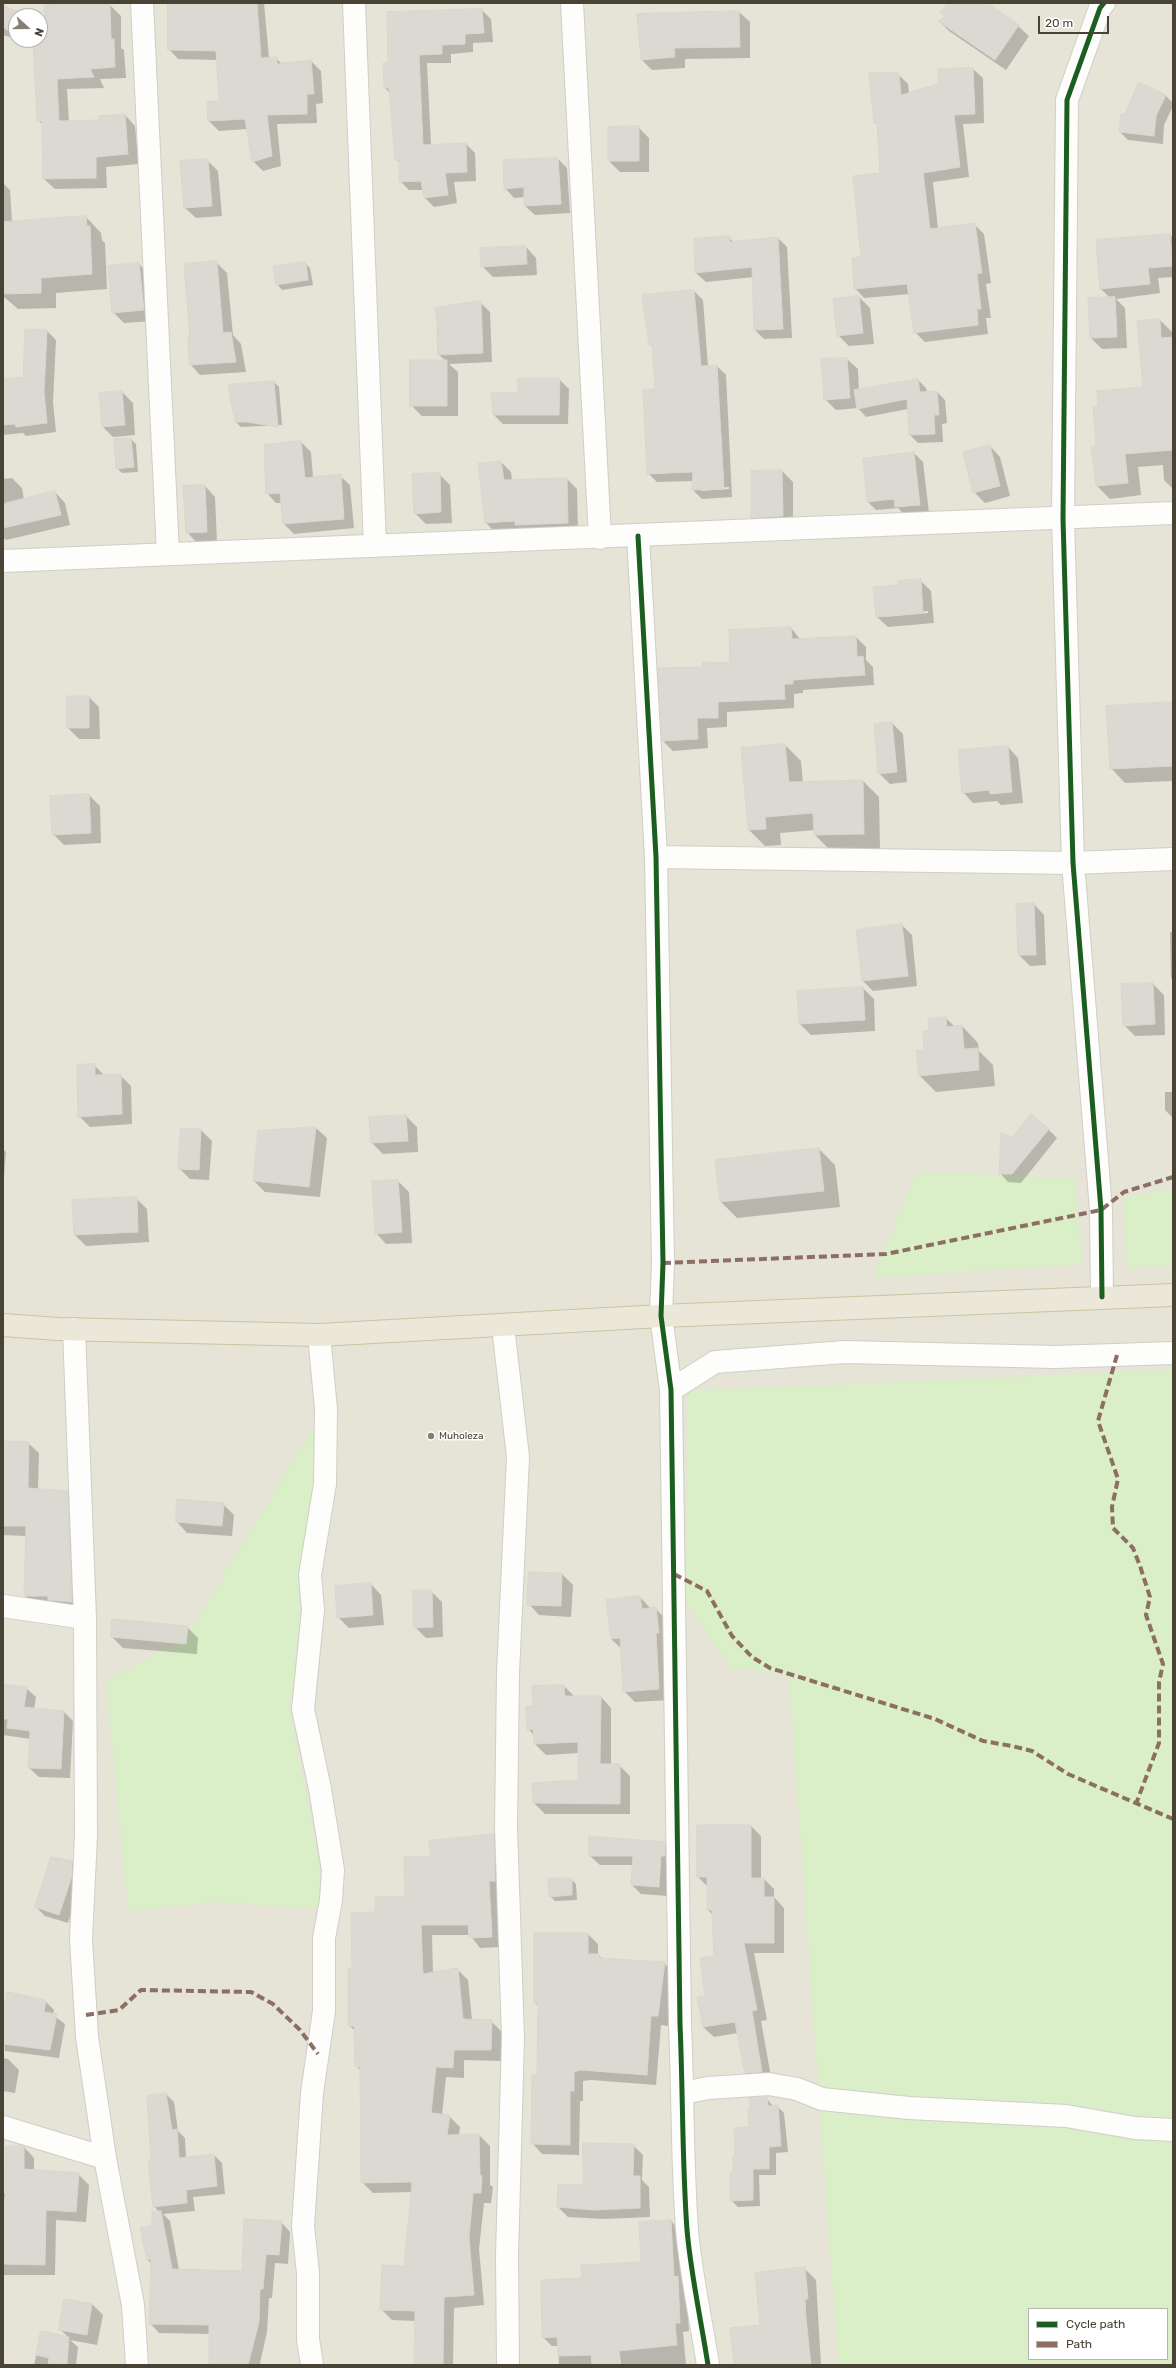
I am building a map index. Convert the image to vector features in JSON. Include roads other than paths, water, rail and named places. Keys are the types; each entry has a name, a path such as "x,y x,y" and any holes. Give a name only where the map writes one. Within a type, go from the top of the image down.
{"highway":[{"path":"3,1325 74,1329 319,1335 504,1326 661,1316 1173,1295"}],"street":[{"path":"142,3 168,554"},
{"path":"354,3 375,546"},
{"path":"572,3 600,538"},
{"path":"1097,5 1067,100 1063,519 1073,863 1101,1210 1102,1297"},
{"path":"3,561 600,538 1173,513"},
{"path":"638,536 656,857 663,1263 661,1316 671,1390 680,2024 684,2093 682,2160 687,2232 708,2365"},
{"path":"656,857 1073,863 1173,859"},
{"path":"504,1326 518,1457 508,1673 506,1828 513,2038 507,2256 508,2365"},
{"path":"74,1329 85,1618 86,1836 82,1939 87,2037 106,2158 133,2305 137,2365"},
{"path":"312,2365 308,2339 308,2273 304,2218 312,2093 324,2011 324,1938 331,1900 333,1870 320,1789 303,1709 313,1610 310,1576 325,1484 326,1409 319,1335"},
{"path":"671,1390 715,1362 844,1352 1055,1357 1173,1354"},
{"path":"3,1606 85,1618"},
{"path":"684,2093 708,2088 769,2084 797,2089 822,2099 909,2108 1066,2116 1134,2128 1173,2130"},
{"path":"3,2127 106,2158"}],"place":[{"name":"Muholeza","path":"431,1436"}]}
